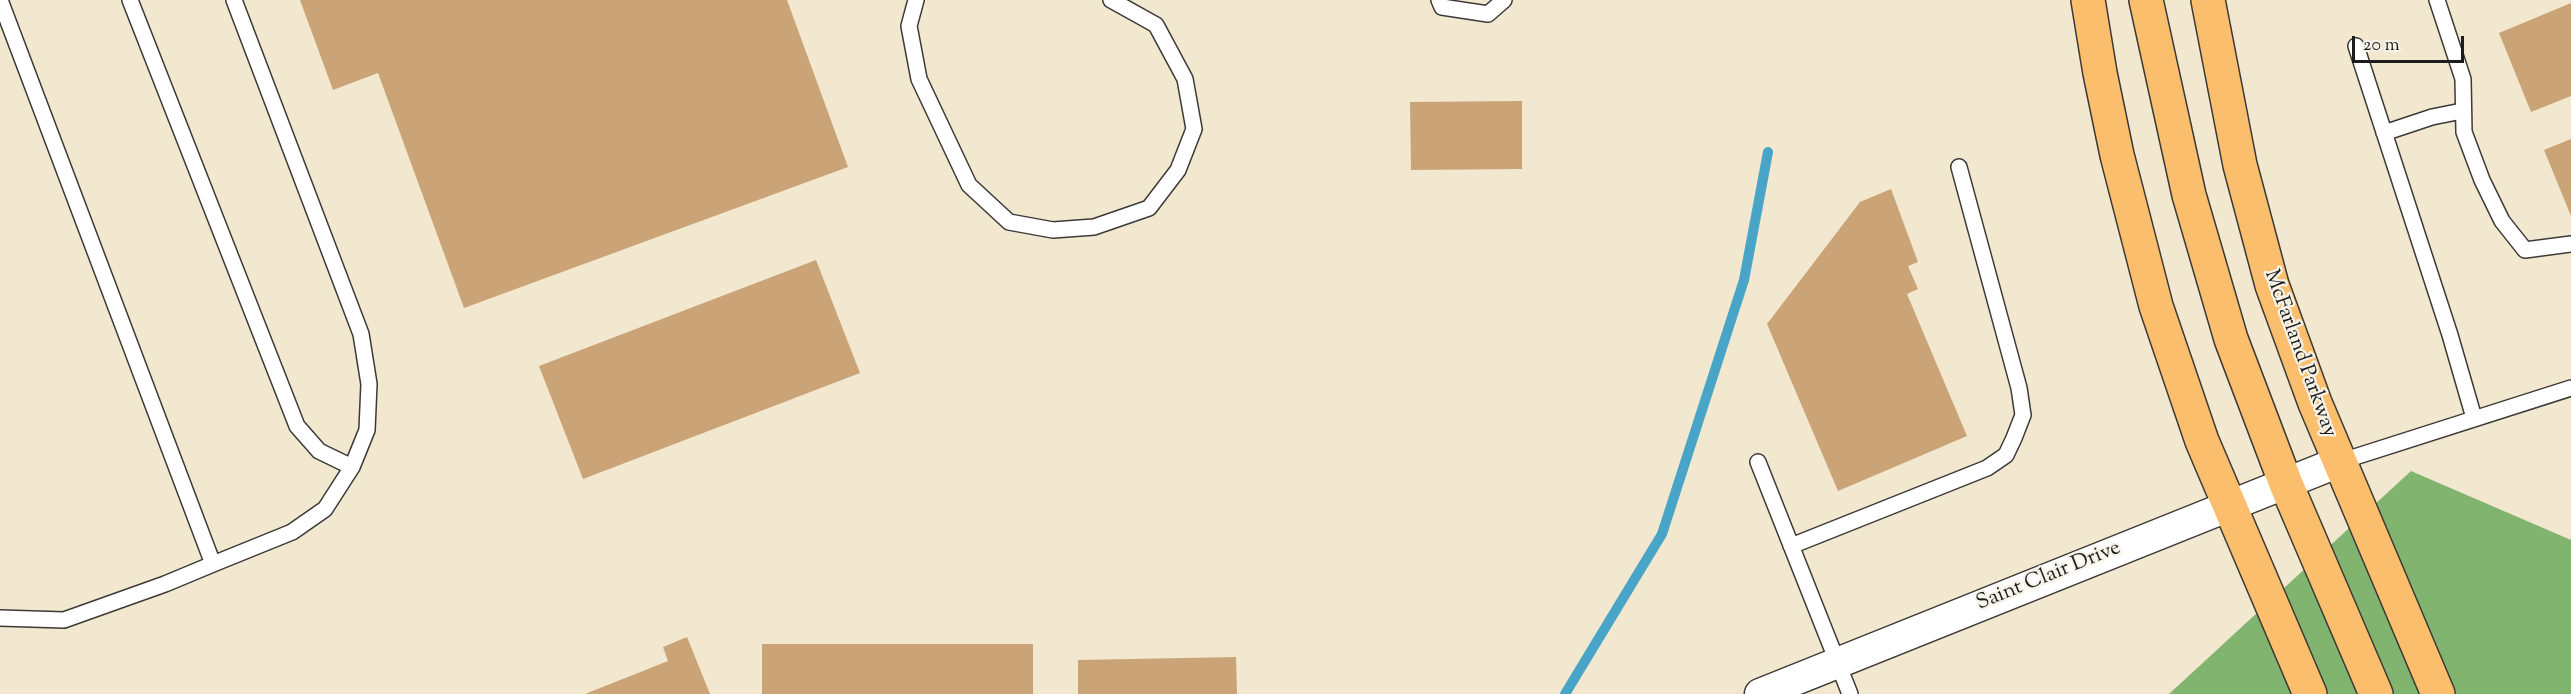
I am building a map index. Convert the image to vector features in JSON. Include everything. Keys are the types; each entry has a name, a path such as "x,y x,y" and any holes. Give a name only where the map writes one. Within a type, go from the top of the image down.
{"main road":[{"path":"2088,0 2102,83 2136,236 2178,373 2229,506 2310,694"},
{"path":"2146,0 2187,184 2231,339 2286,484 2376,694"},
{"name":"McFarland Parkway","path":"2208,0 2226,101 2254,222 2292,344 2339,462 2438,694"}],"street":[{"name":"Saint Clair Drive","path":"1760,694 2339,462"}],"lane":[{"path":"0,0 213,564"},
{"path":"130,0 297,426 319,451 352,467"},
{"path":"0,618 64,620 165,584 292,532 325,509 352,467 367,430 369,384 361,334 234,0"},
{"path":"916,0 909,26 919,79 969,185 1009,222 1053,230 1094,227 1149,208 1178,170 1194,129 1185,79 1156,25 1111,0"},
{"path":"1439,0 1442,7 1488,14 1504,0"},
{"path":"2437,0 2463,79 2464,132 2482,180 2502,221 2525,250 2571,244"},
{"path":"2356,46 2450,335 2474,418"},
{"path":"2384,133 2432,117 2462,111"},
{"path":"1791,546 1988,468 2006,455 2014,438 2023,416 2019,388 1959,167"},
{"path":"2339,462 2571,388"},
{"path":"1758,462 1850,694"}],"green space":[{"path":"2411,471 2571,540 2571,694 2169,694"}],"building":[{"path":"300,0 787,0 848,167 464,308 378,73 333,90"},
{"path":"2571,3 2571,96 2531,112 2499,33"},
{"path":"1522,101 1522,169 1411,170 1410,102"},
{"path":"2571,139 2571,216 2544,150"},
{"path":"1891,189 1918,262 1908,266 1918,289 1907,294 1967,436 1838,491 1767,324 1860,202"},
{"path":"816,260 860,373 583,479 539,366"},
{"path":"687,637 710,694 585,694 668,661 663,647"},
{"path":"762,644 1033,644 1033,694 762,694"},
{"path":"1236,657 1237,694 1078,694 1078,660"}],"waterway":[{"path":"1565,694 1662,534 1744,280 1768,152"}]}
